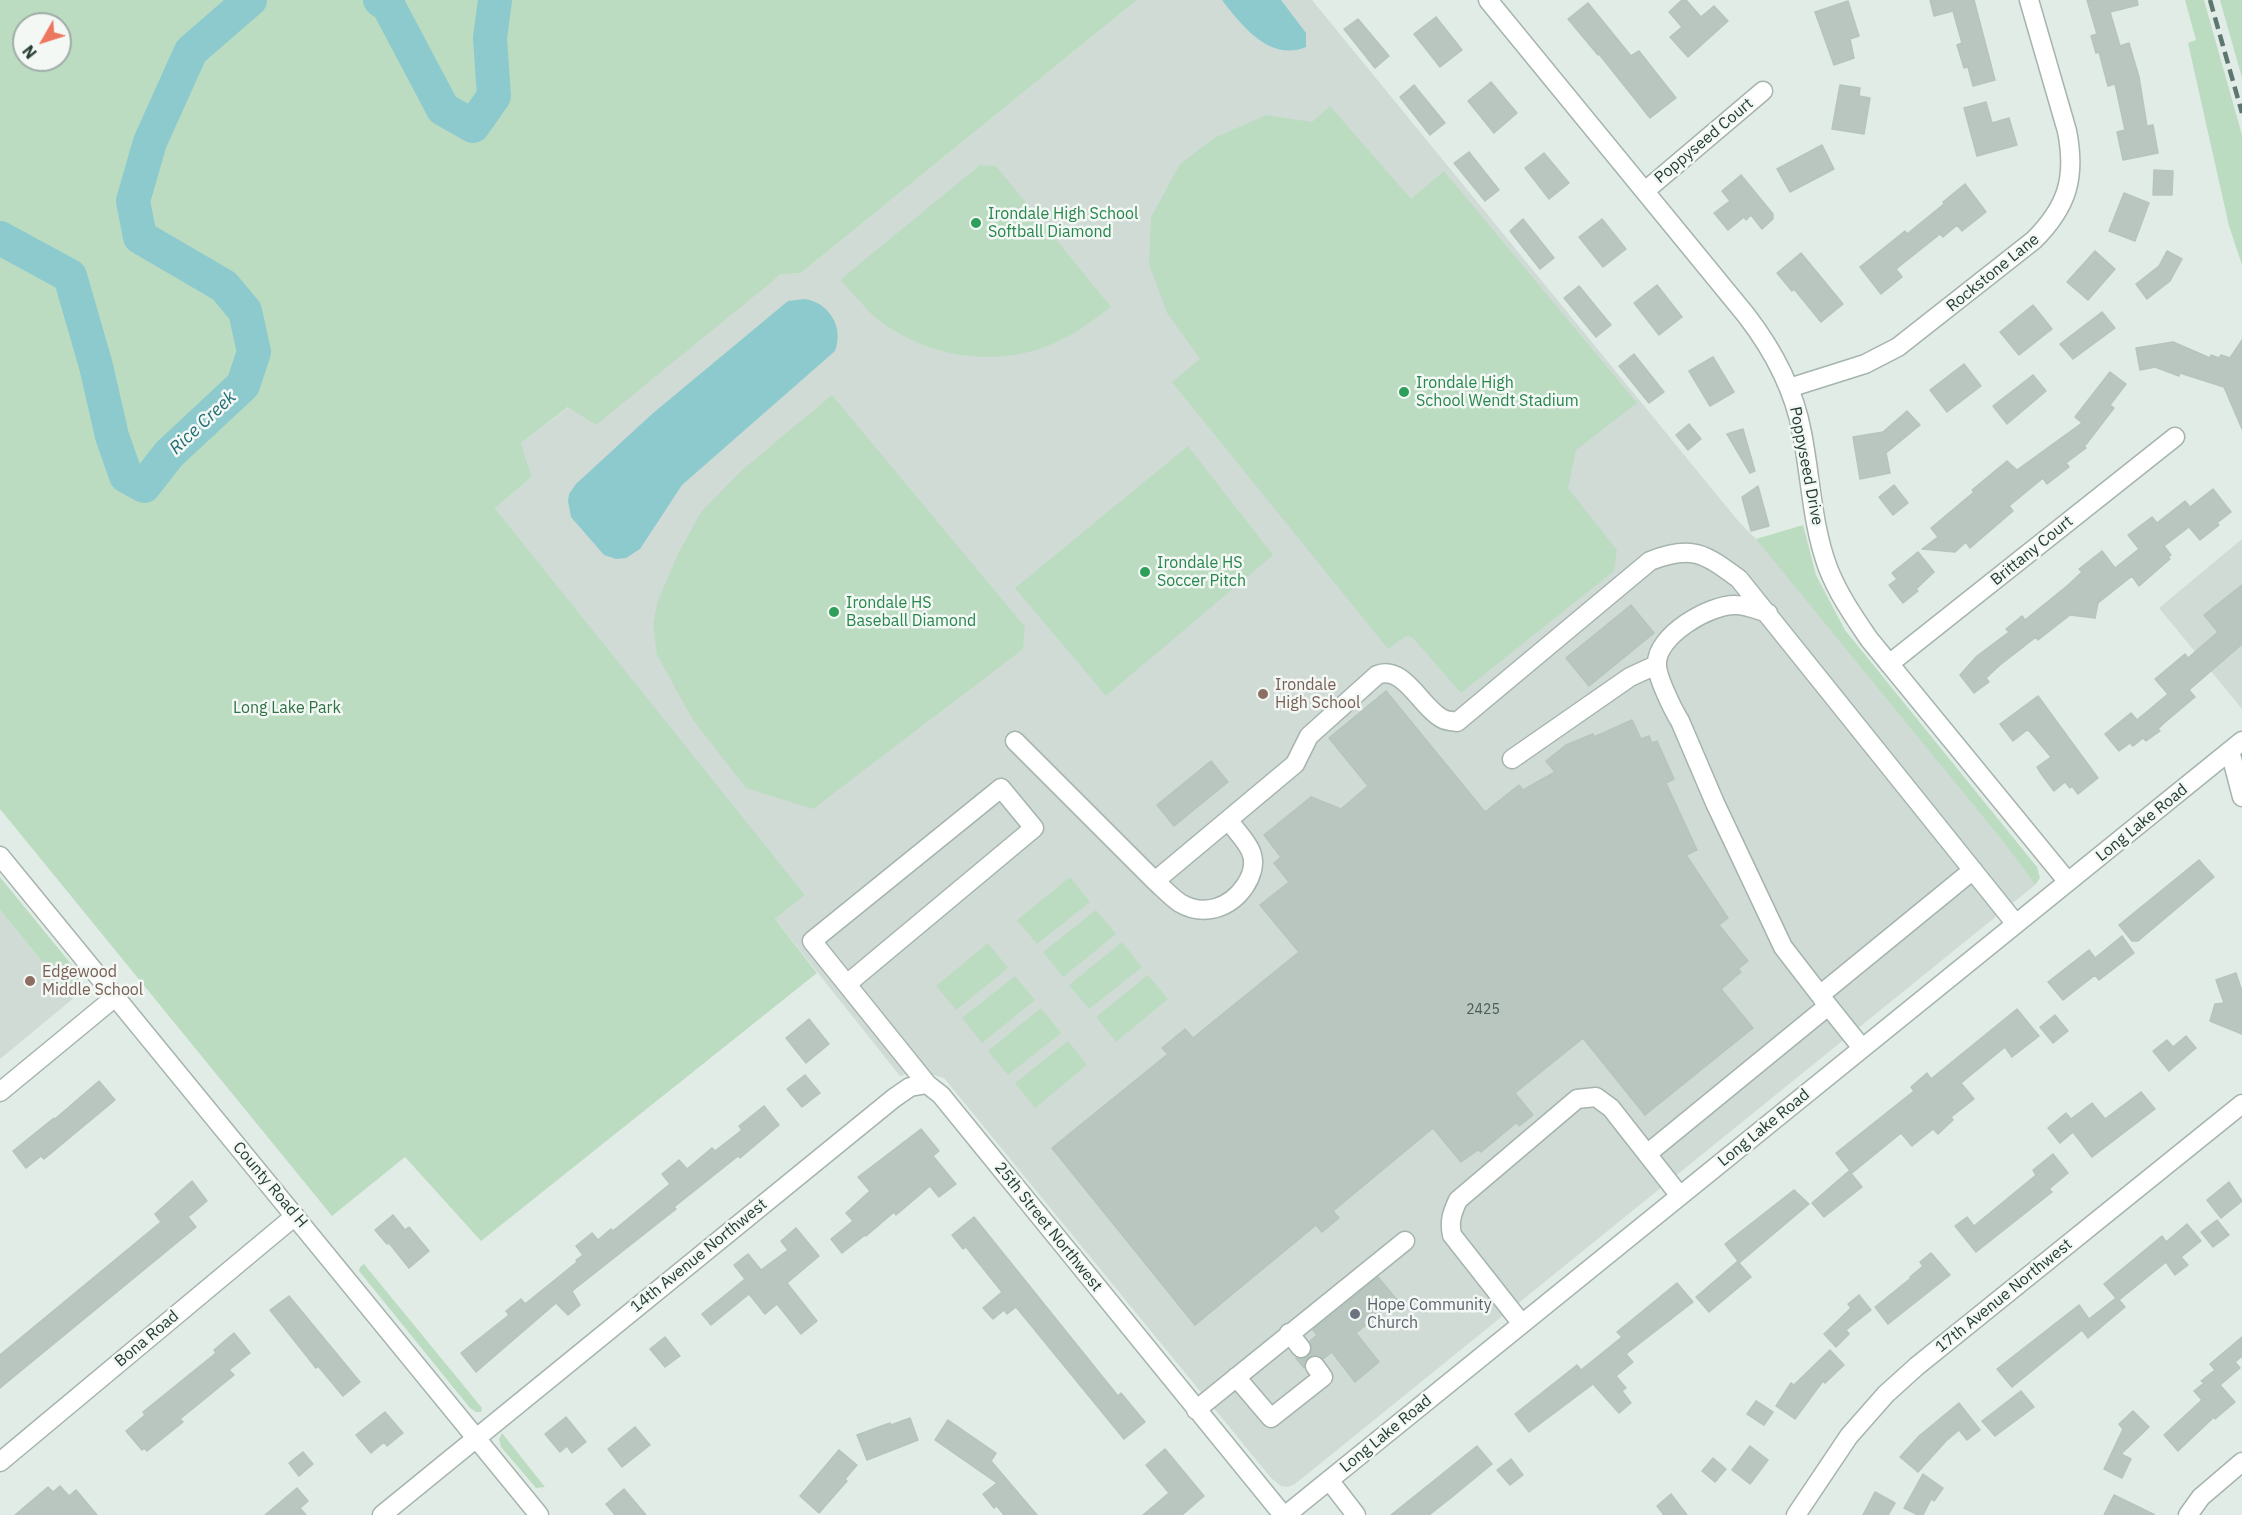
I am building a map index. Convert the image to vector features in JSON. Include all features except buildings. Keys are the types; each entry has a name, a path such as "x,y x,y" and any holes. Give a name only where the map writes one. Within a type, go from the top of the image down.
{"street":[{"name":"Poppyseed Drive","path":"1488,0 1757,329 1774,353 1789,388 1802,432 1815,520 1828,569 1846,605 1890,664 2068,882"},
{"name":"Rockstone Lane","path":"1789,388 1865,364 1898,347 2034,240 2058,211 2072,171 2071,150 2029,0"},
{"name":"Poppyseed Court","path":"1645,191 1763,91"},
{"name":"Brittany Court","path":"1890,664 2175,437"},
{"path":"1155,881 1295,764 1309,736 1377,675 1390,672 1398,675 1430,709 1443,719 1457,722 1650,561 1667,554 1684,551 1709,556 1739,579 2016,924"},
{"path":"1768,613 1736,605 1715,609 1678,630 1662,644 1656,665 1672,709 1680,721 1715,803 1783,947 1862,1048"},
{"path":"1512,759 1630,677 1656,665"},
{"path":"1015,741 1155,881 1180,903 1196,909 1211,910 1226,905 1234,899 1250,879 1252,854 1228,820"},
{"path":"2236,746 2242,796"},
{"name":"Long Lake Road","path":"1284,1515 2236,746"},
{"name":"25th Street Northwest","path":"847,984 1034,828 1001,788 812,941 927,1084 934,1088 948,1104 1284,1515"},
{"name":"County Road H","path":"0,856 539,1515"},
{"path":"1647,1154 1972,870"},
{"path":"0,1092 114,998"},
{"name":"14th Avenue Northwest","path":"382,1515 894,1098 910,1087 927,1084"},
{"path":"1522,1324 1452,1234 1449,1223 1458,1200 1577,1100 1596,1097 1611,1108 1680,1196"},
{"name":"17th Avenue Northwest","path":"1796,1515 1849,1436 1894,1387 2242,1104"},
{"name":"Bona Road","path":"0,1462 295,1216"},
{"path":"1196,1410 1405,1241"},
{"path":"1290,1333 1301,1348"},
{"path":"1236,1377 1271,1418 1323,1377 1315,1366"},
{"path":"2188,1515 2201,1497 2242,1462"},
{"path":"1329,1480 1356,1515"}],"shaded area":[{"name":"Irondale High School","path":"1137,0 1312,0 1739,522 1761,544 2005,844 2035,885 1295,1484 1288,1487 1281,1486 1271,1478 944,1078 920,1071 900,1076 775,919 804,895 495,508 532,477 521,443 569,407 781,275 801,273"},
{"path":"2242,539 2242,709 2159,608"},
{"name":"Edgewood Middle School","path":"0,910 54,976 66,987 76,988 75,997 0,1059"}],"green space":[{"name":"Long Lake Park","path":"0,0 1137,0 801,273 780,275 596,425 568,407 521,443 532,477 495,508 805,895 775,919 817,973 481,1241 405,1157 332,1216 0,809"},
{"path":"2185,0 2204,0 2242,135 2242,265 2229,226 2188,43 2196,40"},
{"path":"2220,0 2242,0 2242,78"},
{"name":"Irondale High School Wendt Stadium","path":"1330,106 1411,199 1444,171 1637,403 1576,450 1568,488 1617,550 1614,571 1461,693 1413,638 1406,636 1388,649 1172,382 1200,359 1167,313 1149,264 1151,217 1180,164 1214,138 1266,115 1312,122"},
{"name":"Irondale High School Softball Diamond","path":"980,165 996,166 1111,307 1074,333 1038,349 1014,355 990,357 965,355 941,351 917,343 895,331 875,317 840,280"},
{"name":"Irondale HS Baseball Diamond","path":"832,395 1025,627 1023,649 813,809 746,788 693,720 657,655 653,624 658,600 678,554 701,512 741,471"},
{"name":"Irondale HS Soccer Pitch","path":"1188,446 1273,555 1106,696 1015,588"},
{"path":"1803,525 1816,575 1845,630 2037,867 2040,878 2035,885 2005,844 1756,539"},
{"path":"0,877 76,970 83,986 66,987 54,976 0,910"},
{"path":"1070,877 1090,902 1037,944 1017,920"},
{"path":"1096,910 1116,934 1063,977 1043,952"},
{"path":"1122,942 1142,967 1089,1009 1069,985"},
{"path":"988,943 1008,968 956,1010 936,986"},
{"path":"1148,975 1168,999 1116,1042 1096,1017"},
{"path":"1015,976 1035,1000 982,1043 962,1018"},
{"path":"1041,1008 1061,1033 1008,1075 988,1051"},
{"path":"1068,1041 1087,1065 1035,1108 1015,1083"},
{"path":"364,1264 482,1408 481,1412 470,1408 359,1271"},
{"path":"502,1433 545,1487 536,1488 501,1447 499,1439"}],"water":[{"path":"1222,0 1281,0 1306,33 1306,47 1280,50 1269,46 1248,30"},
{"path":"805,299 822,306 833,318 838,334 835,351 682,485 640,549 626,558 616,559 604,555 571,517 569,494 576,484 652,414 788,301"}],"waterway":[{"name":"Rice Creek","path":"0,238 70,276 96,366 112,436 126,476 144,486 169,454 243,385 254,352 245,311 224,286 140,237 133,201 150,142 191,51 250,0"},
{"name":"Rice Creek","path":"380,0 388,5 443,109 473,126 494,96 490,38 495,0"}],"railway":[{"path":"2210,0 2242,113"}],"place":[{"name":"Irondale High School Softball Diamond","path":"976,223"},
{"name":"Irondale High School Wendt Stadium","path":"1404,392"},
{"name":"Irondale HS Soccer Pitch","path":"1145,572"},
{"name":"Irondale HS Baseball Diamond","path":"834,612"},
{"name":"Irondale High School","path":"1263,694"},
{"name":"Edgewood Middle School","path":"30,981"},
{"name":"Hope Community Church","path":"1355,1314"}]}
